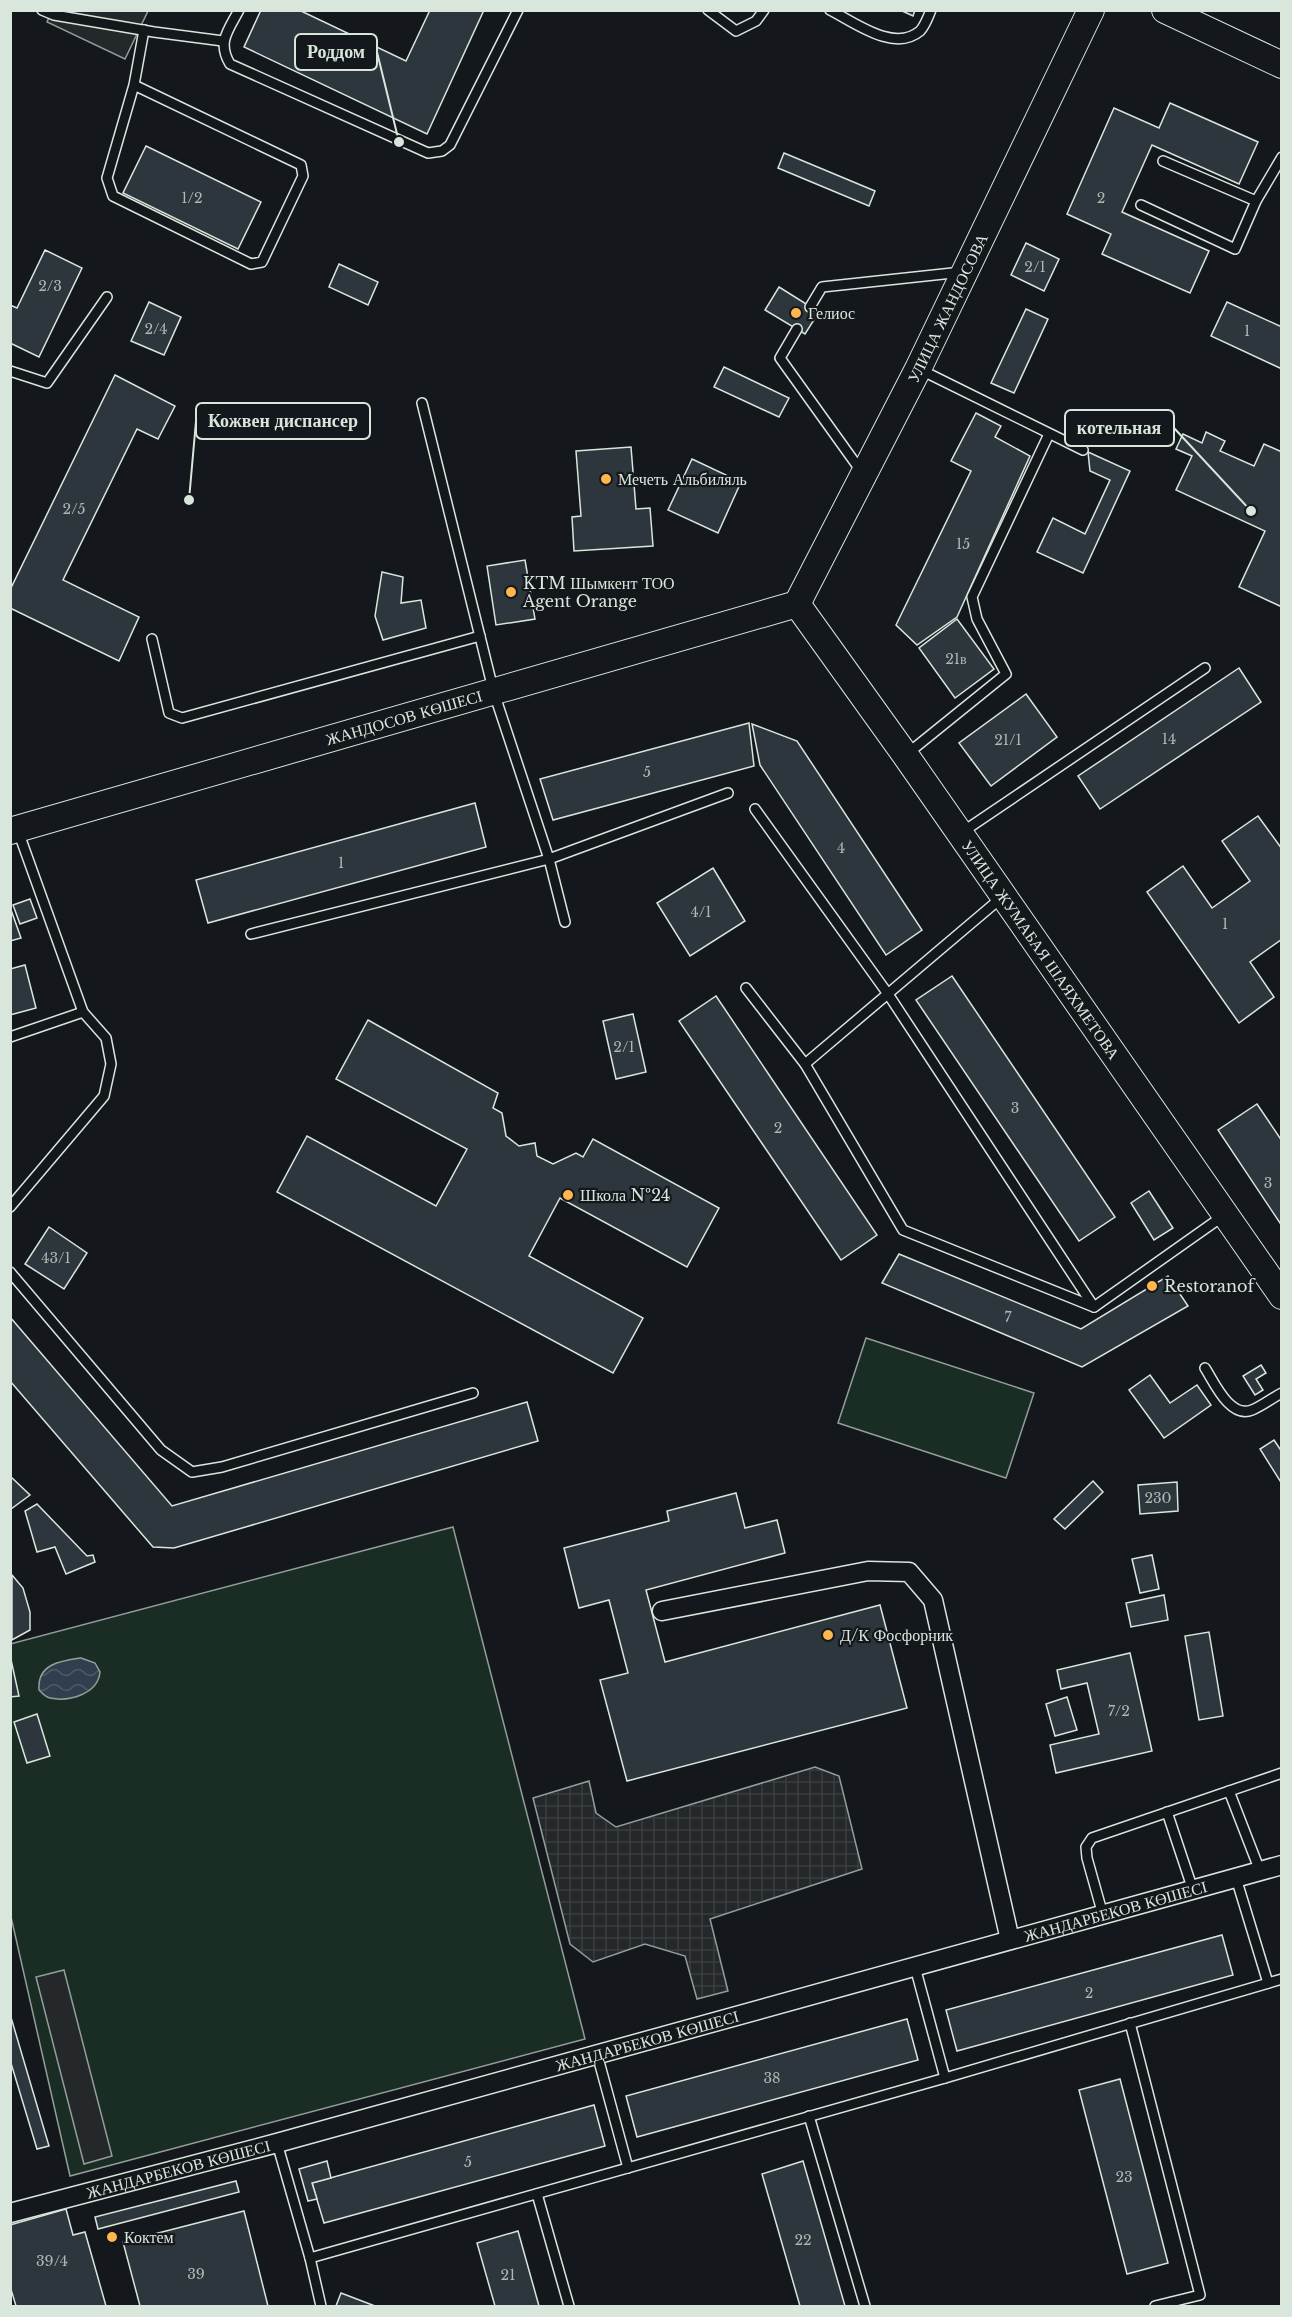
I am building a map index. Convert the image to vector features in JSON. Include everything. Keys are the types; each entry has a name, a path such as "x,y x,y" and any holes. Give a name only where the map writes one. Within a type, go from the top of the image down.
{"street":[{"name":"УЛИЦА ЖАНДОСОВА","path":"797,604 918,369 1091,10"},
{"path":"1165,10 1281,65"},
{"path":"1203,10 1216,34"},
{"name":"УЛИЦА ЖУМАБАЯ ШАЯХМЕТОВА","path":"797,604 906,756 1281,1296"},
{"name":"ЖАНДОСОВ КӨШЕСІ","path":"14,830 797,604"},
{"path":"662,1611 868,1571 909,1572 933,1600 1010,1941"},
{"name":"ЖАНДАРБЕКОВ КӨШЕСІ","path":"10,2213 277,2143 1281,1865"}],"lane":[{"path":"42,10 54,15 223,41"},
{"path":"239,10 223,41 225,55 230,64 428,153 442,151 450,145 518,10"},
{"path":"708,10 735,31 756,21 764,10"},
{"path":"830,10 885,38 908,38 921,30 931,10"},
{"path":"134,85 301,165 303,176 262,262 251,264 113,196 107,178 134,85 144,30"},
{"path":"1141,205 1235,249 1256,201 1281,157"},
{"path":"1163,161 1256,201"},
{"path":"810,307 822,287 964,272"},
{"path":"10,371 47,382 107,297"},
{"path":"797,329 780,358 864,475"},
{"path":"918,369 1083,450"},
{"path":"422,403 494,693 549,859 565,922"},
{"path":"906,756 1006,674 977,619 972,597 1049,434"},
{"path":"152,639 169,713 182,718 480,636"},
{"path":"959,834 1205,668"},
{"path":"250,934 549,859 728,793"},
{"path":"755,809 888,994 1094,1307"},
{"path":"10,1207 104,1096 111,1064 106,1038 83,1012 14,830"},
{"path":"805,1064 1003,896"},
{"path":"746,988 805,1064 903,1230 1094,1307"},
{"path":"10,1037 83,1012"},
{"path":"1094,1307 1224,1215"},
{"path":"10,1272 161,1450 192,1472 222,1467 473,1393"},
{"path":"1205,1368 1228,1404 1237,1410 1250,1412 1281,1392"},
{"path":"1103,1915 1086,1858 1086,1847 1092,1838 1281,1773"},
{"path":"1229,1791 1260,1871"},
{"path":"1167,1812 1194,1890"},
{"path":"1236,1878 1268,1983"},
{"path":"915,1967 945,2078"},
{"path":"310,2258 945,2078 1281,1979"},
{"path":"1130,2023 1200,2295 1155,2307"},
{"path":"597,2055 628,2168"},
{"path":"809,2116 865,2307"},
{"path":"277,2143 310,2258 321,2307"},
{"path":"537,2194 569,2307"}],"green space":[{"path":"866,1338 1034,1393 1006,1478 838,1423"},
{"path":"453,1527 585,2039 70,2176 11,1917 10,1644"}],"shaded area":[{"path":"52,11 148,11 125,59 47,22"},
{"path":"815,1767 839,1776 862,1869 710,1919 728,1991 697,1999 685,1956 645,1944 593,1962 570,1944 533,1798 589,1781 596,1813 616,1827"},
{"path":"64,1970 112,2156 84,2164 36,1977"}],"water":[{"path":"81,1658 95,1663 100,1672 98,1680 88,1691 74,1697 58,1699 47,1697 39,1690 42,1674 51,1665"}],"building":[{"path":"261,10 299,10 406,61 430,10 484,10 427,134 244,47"},
{"path":"900,10 915,10 913,16"},
{"path":"1170,103 1258,142 1239,184 1152,145 1122,212 1209,251 1190,293 1102,254 1111,234 1067,214 1114,108 1159,128"},
{"path":"146,146 261,202 238,249 123,193"},
{"path":"784,153 875,191 869,206 778,168"},
{"path":"1026,243 1059,259 1044,291 1011,275"},
{"path":"45,250 82,268 39,357 10,343 10,305 17,308"},
{"path":"339,264 378,282 368,305 329,287"},
{"path":"779,287 819,312 805,334 765,310"},
{"path":"149,302 181,317 164,355 131,341"},
{"path":"1227,302 1282,327 1282,369 1211,336"},
{"path":"1026,309 1048,319 1014,393 991,383"},
{"path":"724,367 789,398 779,417 714,387"},
{"path":"115,375 175,406 158,439 137,429 63,580 139,617 119,661 10,608 10,590"},
{"path":"976,413 1001,426 995,437 1030,456 957,617 917,645 896,625 971,471 951,461"},
{"path":"1206,432 1225,441 1220,451 1254,466 1264,444 1282,452 1282,607 1239,587 1265,531 1176,490 1192,456 1176,449 1183,434 1202,443"},
{"name":"Мечеть Альбиляль","path":"631,447 636,509 650,508 653,546 574,551 572,517 581,516 576,451"},
{"path":"1088,452 1130,471 1083,573 1037,552 1053,518 1085,534 1110,480 1090,471"},
{"path":"692,459 741,482 718,533 668,510"},
{"name":"KTM Шымкент ТОО Agent Orange","path":"525,560 535,619 496,625 487,566"},
{"path":"382,572 403,577 401,603 421,600 426,628 383,640 375,616"},
{"path":"957,619 994,669 955,698 919,648"},
{"path":"1239,668 1261,702 1100,809 1078,776"},
{"path":"1026,694 1057,737 991,786 959,743"},
{"path":"749,723 754,766 553,820 540,779"},
{"path":"752,724 797,741 922,930 886,955 760,765"},
{"path":"475,803 486,847 208,923 196,880"},
{"path":"1258,816 1282,849 1282,939 1250,962 1274,997 1239,1023 1147,892 1183,866 1212,908 1250,881 1222,841"},
{"path":"713,868 745,921 690,956 657,903"},
{"path":"30,899 37,918 20,924 13,905"},
{"path":"10,907 21,938 10,941"},
{"path":"25,965 36,1008 10,1015 10,969"},
{"path":"952,976 1115,1217 1079,1241 916,1000"},
{"path":"716,996 877,1235 841,1260 679,1021"},
{"path":"633,1014 646,1072 616,1079 603,1021"},
{"name":"Школа №24","path":"368,1020 498,1093 493,1108 502,1113 506,1136 519,1146 535,1143 537,1156 553,1164 576,1153 583,1157 593,1139 719,1208 687,1267 560,1198 529,1256 643,1318 613,1373 277,1192 307,1136 436,1206 467,1149 336,1079"},
{"path":"1257,1104 1282,1141 1282,1226 1218,1130"},
{"path":"1149,1191 1173,1228 1154,1240 1131,1203"},
{"path":"49,1227 87,1253 64,1289 25,1264"},
{"path":"899,1254 1081,1329 1168,1276 1188,1306 1082,1367 882,1283"},
{"path":"10,1317 172,1506 527,1402 538,1441 174,1548 153,1547 10,1381"},
{"path":"1261,1365 1266,1373 1256,1379 1263,1390 1255,1395 1243,1376"},
{"path":"1150,1375 1170,1403 1197,1385 1211,1405 1164,1438 1129,1390"},
{"path":"1274,1440 1282,1452 1282,1484 1260,1449"},
{"path":"10,1476 30,1495 11,1509 10,1509"},
{"path":"1093,1481 1103,1492 1065,1529 1054,1519"},
{"path":"1177,1482 1178,1511 1140,1514 1138,1485"},
{"name":"Д/К Фосфорник","path":"736,1493 745,1528 777,1520 785,1553 646,1590 665,1662 880,1605 907,1708 627,1781 600,1680 628,1673 609,1600 579,1608 564,1548 669,1521 667,1511"},
{"path":"37,1504 87,1556 93,1555 95,1562 66,1574 55,1547 37,1552 25,1511"},
{"path":"1152,1555 1159,1589 1140,1593 1132,1559"},
{"path":"12,1575 23,1588 30,1612 30,1630 12,1640"},
{"path":"1164,1595 1168,1620 1131,1627 1126,1603"},
{"path":"1209,1632 1223,1716 1199,1720 1185,1636"},
{"path":"1130,1653 1152,1751 1056,1773 1050,1745 1099,1734 1087,1683 1061,1689 1057,1670"},
{"path":"10,1655 19,1696 10,1697"},
{"path":"1067,1697 1077,1730 1055,1736 1046,1704"},
{"path":"37,1714 50,1756 27,1763 14,1722"},
{"path":"1222,1935 1233,1975 957,2051 946,2010"},
{"path":"10,2014 49,2146 37,2149 10,2060"},
{"path":"907,2019 918,2060 637,2137 626,2096"},
{"path":"1120,2079 1168,2263 1127,2274 1079,2090"},
{"path":"594,2105 605,2146 324,2223 312,2183"},
{"path":"327,2161 331,2178 312,2183 317,2199 308,2201 299,2169"},
{"path":"803,2161 845,2306 800,2306 762,2174"},
{"path":"236,2181 239,2192 98,2229 95,2217"},
{"path":"66,2209 73,2235 85,2232 106,2306 16,2306 10,2286 10,2225"},
{"path":"244,2211 268,2306 140,2306 123,2242"},
{"path":"518,2231 539,2306 495,2306 477,2243"},
{"path":"341,2293 375,2306 336,2306"}],"place":[{"name":"Роддом","path":"399,142"},
{"name":"Гелиос","path":"796,313"},
{"name":"Мечеть Альбиляль","path":"606,479"},
{"name":"Кожвен диспансер","path":"189,500"},
{"name":"котельная","path":"1251,511"},
{"name":"KTM Шымкент ТОО Agent Orange","path":"511,592"},
{"name":"Школа №24","path":"568,1195"},
{"name":"Restoranof","path":"1152,1286"},
{"name":"Д/К Фосфорник","path":"828,1635"},
{"name":"Коктем","path":"112,2237"}]}
